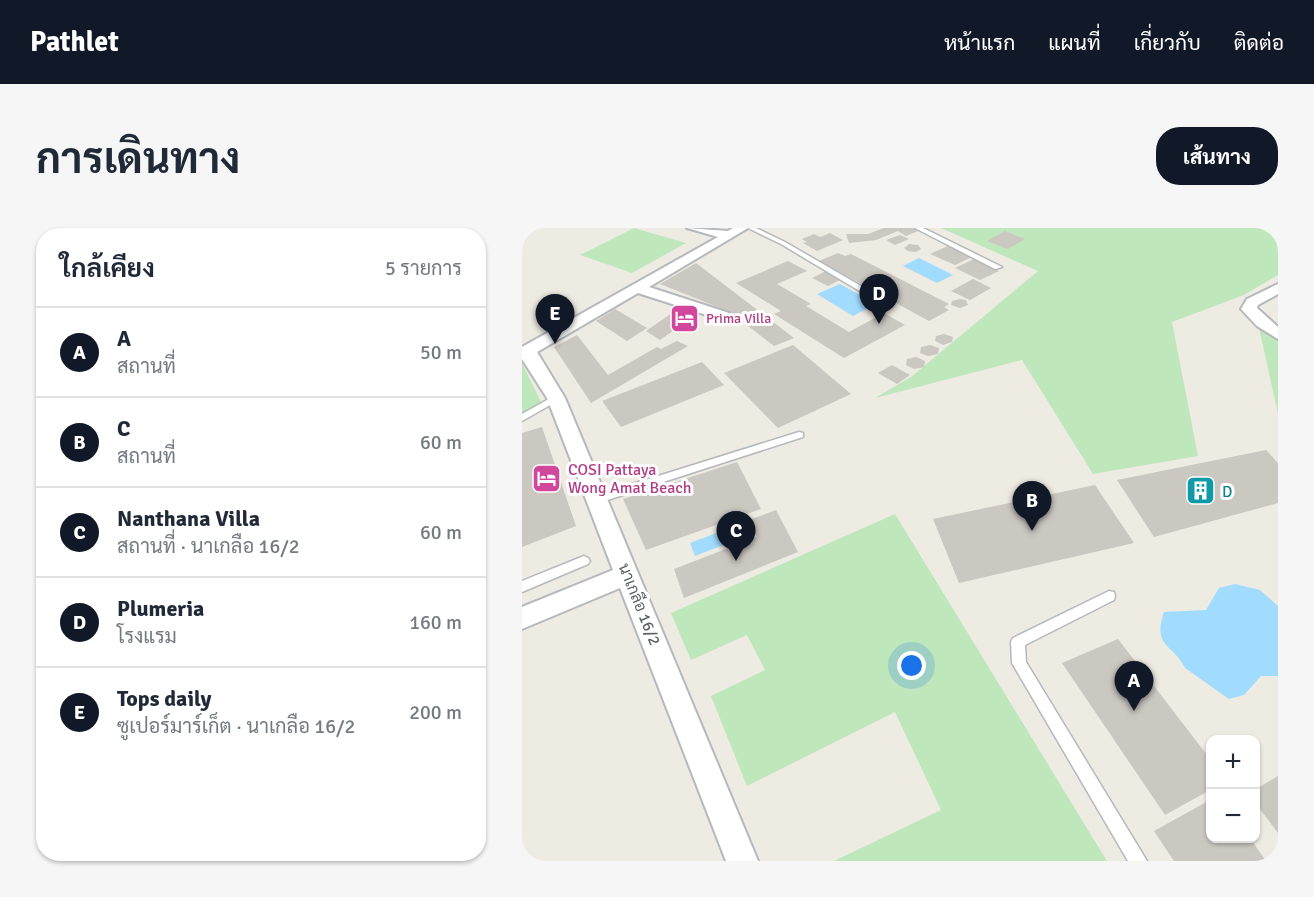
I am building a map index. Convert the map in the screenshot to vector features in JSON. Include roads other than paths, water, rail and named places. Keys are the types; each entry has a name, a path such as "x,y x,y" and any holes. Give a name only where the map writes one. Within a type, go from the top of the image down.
{"street":[{"path":"693,228 736,231"},
{"path":"524,351 736,231"},
{"path":"636,288 724,316"},
{"path":"1278,288 1252,302 1249,309 1278,334"},
{"name":"นาเกลือ 16/2","path":"524,351 556,398 742,861"},
{"path":"522,618 628,574"}],"lane":[{"path":"751,228 783,243 881,300"},
{"path":"918,228 998,267"},
{"path":"522,418 556,398"},
{"path":"598,499 799,435"},
{"path":"522,587 584,561"},
{"path":"1109,596 1018,642 1019,663 1138,861"}],"water":[{"path":"919,258 953,275 937,283 903,266"},
{"path":"840,284 876,304 853,316 817,294"},
{"path":"743,523 749,535 695,556 690,543"},
{"path":"1235,584 1260,590 1278,606 1278,676 1261,676 1244,695 1229,699 1185,668 1162,639 1161,624 1164,612 1206,610 1219,588"}],"place":[{"name":"Prima Villa","path":"685,318"},
{"name":"Plumeria","path":"879,324"},
{"name":"Tops daily","path":"555,344"},
{"name":"COSI Pattaya Wong Amat Beach","path":"547,478"},
{"name":"D","path":"1201,491"},
{"name":"C","path":"1032,531"},
{"name":"Nanthana Villa","path":"736,561"},
{"name":"A","path":"1134,711"}]}
